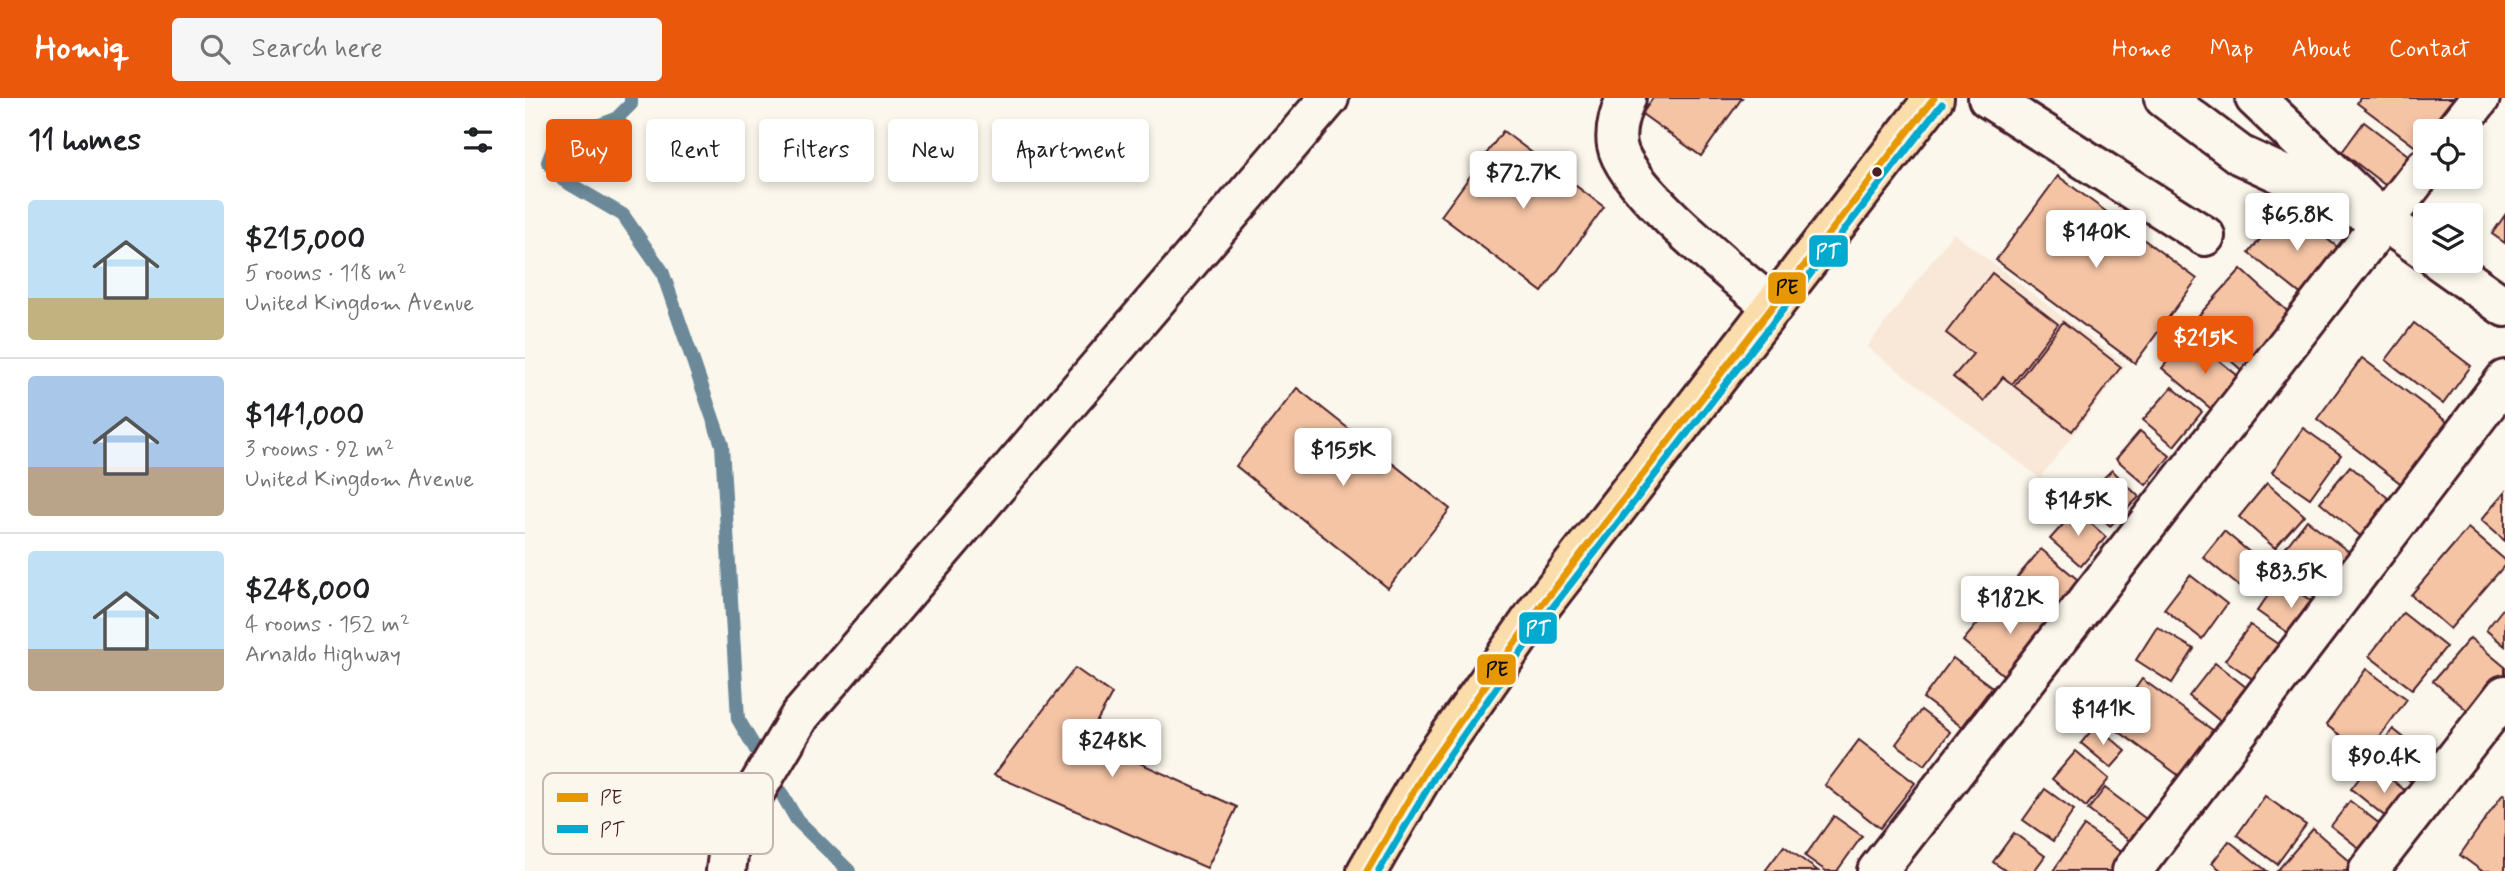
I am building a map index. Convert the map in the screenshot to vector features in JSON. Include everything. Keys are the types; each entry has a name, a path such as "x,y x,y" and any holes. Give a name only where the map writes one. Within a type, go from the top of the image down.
{"main road":[{"path":"1367,871 1426,770 1541,606 1934,98"}],"street":[{"path":"766,773 800,716 1329,98"},
{"path":"1626,98 1619,116 1617,144 1623,164 1654,200 1773,307"},
{"path":"1988,98 2205,236"},
{"path":"2164,98 2240,155 2384,221"},
{"path":"2255,98 2384,221 2413,242"},
{"path":"2463,119 2480,98"},
{"path":"1877,871 2413,184"},
{"path":"2457,273 2505,307"},
{"path":"2132,871 2505,380"},
{"path":"2368,871 2505,695"}],"shaded area":[{"path":"1953,233 2126,365 2040,478 1867,347"}],"building":[{"path":"1653,98 1742,98 1701,156 1642,114"},
{"path":"2360,98 2454,98 2438,119 2413,119 2413,145 2357,103"},
{"path":"2364,122 2413,159 2413,175 2398,195 2342,152"},
{"path":"1503,131 1604,207 1542,292 1441,216"},
{"path":"2058,176 2197,279 2135,363 1996,260"},
{"path":"2286,207 2345,253 2308,300 2249,253"},
{"path":"2505,215 2505,243 2492,234"},
{"path":"2241,269 2295,318 2246,374 2190,325"},
{"path":"1992,273 2058,324 2012,384 2003,377 1984,401 1953,377 1973,354 1946,333"},
{"path":"2063,322 2121,367 2072,431 2014,386"},
{"path":"2414,323 2471,366 2443,404 2386,360"},
{"path":"2189,336 2248,384 2221,417 2162,368"},
{"path":"2362,358 2455,428 2408,489 2317,419"},
{"path":"2172,387 2202,412 2174,446 2143,420"},
{"path":"1297,388 1450,509 1388,588 1236,466"},
{"path":"2303,428 2341,455 2310,498 2272,472"},
{"path":"2140,431 2170,456 2146,485 2116,459"},
{"path":"2350,466 2401,509 2371,545 2320,502"},
{"path":"2112,470 2139,497 2110,526 2083,498"},
{"path":"2267,483 2304,515 2275,548 2239,517"},
{"path":"2505,492 2505,541 2481,520"},
{"path":"2076,510 2106,537 2081,566 2050,539"},
{"path":"2307,520 2361,561 2337,592 2283,551"},
{"path":"2468,528 2505,560 2505,565 2450,629 2411,595"},
{"path":"2224,531 2266,566 2245,591 2203,557"},
{"path":"2041,549 2090,590 2063,623 2014,581"},
{"path":"2190,575 2227,604 2202,639 2164,609"},
{"path":"2280,579 2324,610 2301,642 2257,611"},
{"path":"2006,589 2057,632 2014,684 1963,641"},
{"path":"2505,606 2505,646 2486,630"},
{"path":"2403,613 2446,647 2412,689 2369,656"},
{"path":"2250,625 2291,653 2267,689 2225,660"},
{"path":"2157,627 2194,649 2172,683 2136,660"},
{"path":"2470,638 2505,667 2505,684 2476,718 2433,681"},
{"path":"1953,658 1992,687 1962,727 1923,698"},
{"path":"2215,663 2256,695 2230,729 2189,696"},
{"path":"1075,668 1112,694 1087,739 1237,807 1207,868 994,775"},
{"path":"2366,669 2407,699 2367,754 2326,725"},
{"path":"2142,679 2218,734 2185,780 2110,725"},
{"path":"1921,710 1950,732 1925,765 1896,744"},
{"path":"2096,725 2126,751 2111,768 2081,743"},
{"path":"2393,729 2441,767 2423,791 2375,753"},
{"path":"1859,740 1915,783 1880,828 1825,785"},
{"path":"2076,751 2109,779 2086,807 2052,779"},
{"path":"2371,763 2418,801 2397,826 2351,789"},
{"path":"2105,788 2162,831 2146,853 2088,810"},
{"path":"2045,789 2074,810 2053,841 2023,820"},
{"path":"2503,794 2505,871 2482,871 2460,855"},
{"path":"2265,796 2306,825 2277,864 2237,835"},
{"path":"2350,801 2389,831 2369,856 2331,826"},
{"path":"1834,816 1862,836 1837,871 1826,871 1805,856"},
{"path":"2084,826 2122,853 2110,871 2053,871"},
{"path":"2313,829 2361,871 2277,871"},
{"path":"2014,833 2045,856 2034,871 2006,871 1993,862"},
{"path":"2229,841 2267,871 2222,871 2212,863"},
{"path":"1784,846 1818,871 1765,871"}],"waterway":[{"path":"631,98 631,104 616,119 556,141 548,162 563,180 623,215 662,271 722,445 738,719 770,773"},
{"path":"773,779 797,820 849,871"}],"transit line":[{"name":"PE","path":"1367,871 1426,770 1541,606 1934,98"},
{"name":"PT","path":"1379,871 1435,776 1549,612 1942,104"}]}
